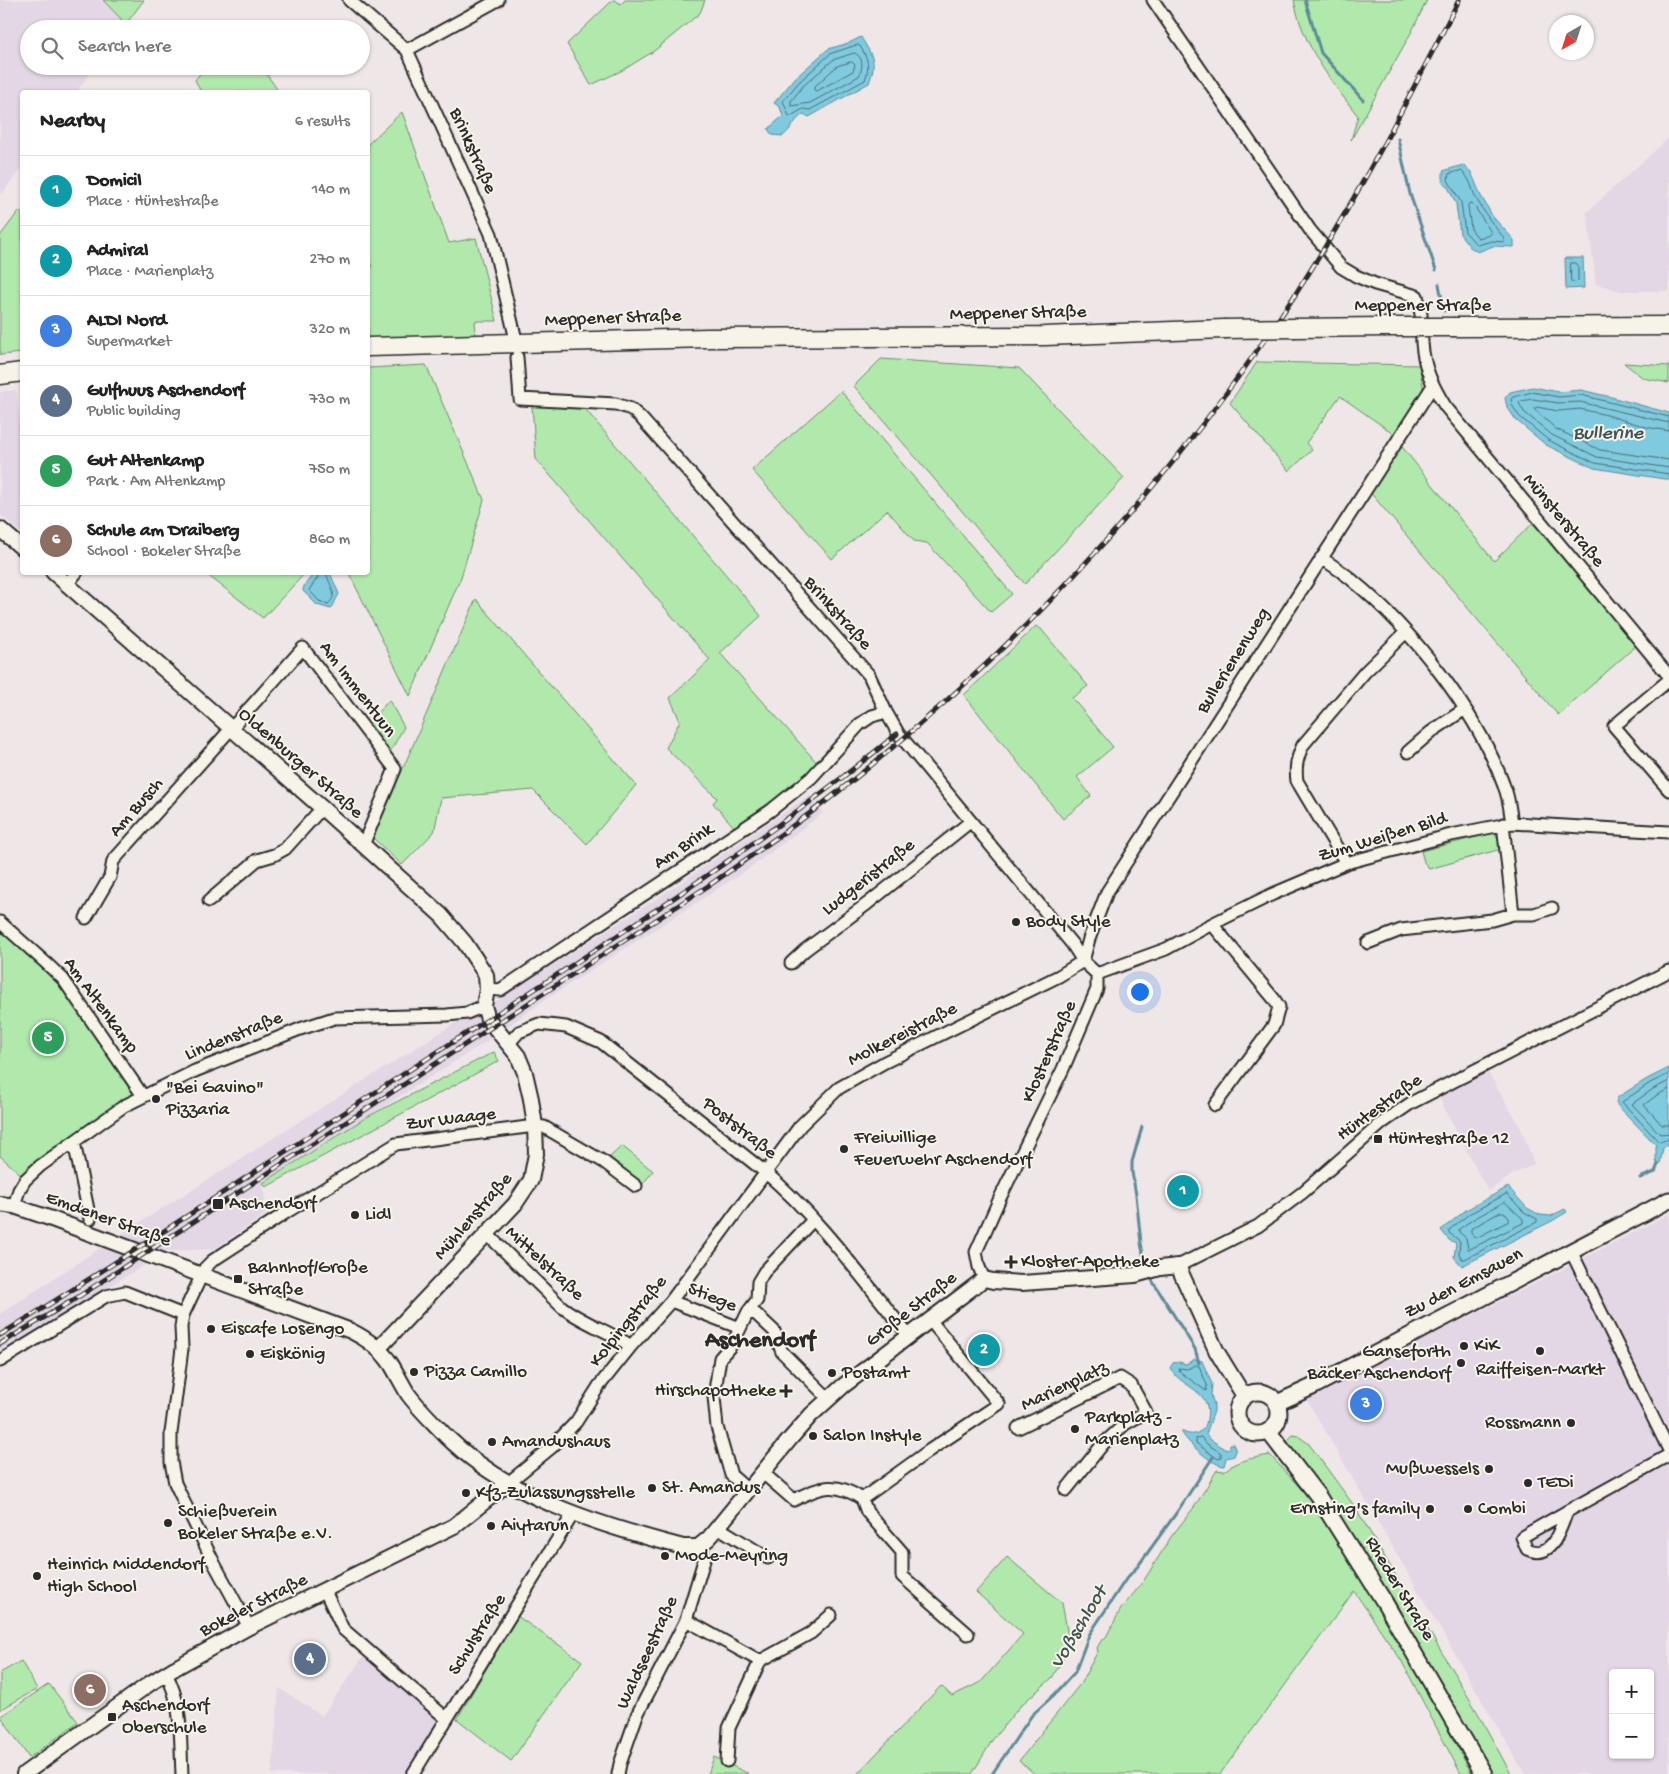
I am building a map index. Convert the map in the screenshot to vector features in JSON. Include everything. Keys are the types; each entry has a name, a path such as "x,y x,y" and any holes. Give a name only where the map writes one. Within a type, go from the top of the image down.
{"main road":[{"name":"Meppener Straße","path":"370,347 517,350 707,338 1045,336 1295,328 1669,326"},
{"path":"0,375 20,372"},
{"name":"Zu den Emsauen","path":"1277,1403 1312,1387 1669,1200"},
{"path":"1262,1392 1268,1394 1277,1403 1278,1417 1275,1425 1268,1431 1258,1434 1253,1433 1244,1428 1238,1420 1238,1405 1244,1396 1262,1392"},
{"name":"Rheder Straße","path":"1268,1431 1318,1496 1349,1545 1385,1603 1484,1774"}],"street":[{"name":"Brinkstraße","path":"349,0 407,50 491,234 517,350 520,399 616,404 630,409 641,418 869,675 898,733 1072,944 1083,962 1097,974"},
{"path":"407,50 498,0"},
{"name":"Münsterstraße","path":"1153,0 1310,230 1341,268 1375,284 1417,296 1422,311 1422,344 1425,364 1432,387 1445,406 1669,676"},
{"name":"Bullerienenweg","path":"1083,962 1106,892 1432,387"},
{"path":"0,529 20,546"},
{"path":"1321,558 1379,604 1405,633 1438,672 1465,709 1488,748 1505,787 1513,914"},
{"name":"Oldenburger Straße","path":"56,575 441,915 465,943 486,975 487,989 484,1006"},
{"path":"67,584 74,575"},
{"path":"1346,863 1297,781 1295,768 1297,758 1303,746 1365,672 1405,633"},
{"name":"Am Immentuun","path":"230,729 302,648 395,769 363,845"},
{"path":"1669,680 1614,726 1669,790"},
{"path":"1408,752 1431,732 1465,709"},
{"name":"Am Brink","path":"487,989 500,990 770,811 811,778 860,724 872,716 886,712"},
{"name":"Am Busch","path":"86,918 110,878 113,861 230,729"},
{"path":"209,901 257,860 285,849 322,808"},
{"name":"Ludgeristraße","path":"791,963 805,950 867,904 970,822"},
{"name":"Zum Weißen Bild","path":"1097,974 1166,949 1272,894 1346,863 1451,835 1508,823 1669,832"},
{"path":"1368,943 1401,930 1492,920 1513,914 1534,914 1552,908"},
{"name":"Am Altenkamp","path":"0,922 63,979 144,1096"},
{"path":"1212,924 1274,998 1279,1008 1274,1024 1266,1037 1215,1105"},
{"name":"Molkereistraße","path":"765,1172 800,1126 840,1088 885,1062 1059,976 1083,962"},
{"name":"Hüntestraße","path":"1178,1266 1258,1226 1302,1193 1382,1123 1411,1102 1669,971"},
{"name":"Klosterstraße","path":"984,1279 976,1252 1000,1198 1063,1069 1097,990 1097,974"},
{"name":"Lindenstraße","path":"7,1205 25,1180 40,1166 124,1106 204,1068 300,1029 334,1018 447,1015 467,1013 484,1006"},
{"name":"Mühlenstraße","path":"378,1349 488,1234 515,1204 531,1180 536,1154 535,1126 525,1073 518,1056 488,1019 484,1006"},
{"name":"Poststraße","path":"508,1044 519,1032 539,1024 566,1027 601,1042 786,1190 909,1336"},
{"path":"535,1126 544,1127 604,1162 636,1186"},
{"name":"Zur Waage","path":"183,1315 202,1275 212,1262 290,1210 396,1144 535,1126"},
{"path":"74,1142 90,1219"},
{"name":"Kolpingstraße","path":"508,1482 552,1447 576,1422 599,1386 671,1301 765,1172"},
{"name":"Emdener Straße","path":"7,1205 202,1275"},
{"path":"748,1490 731,1475 717,1428 714,1397 720,1358 733,1343 748,1312 757,1300 758,1282 764,1272 813,1220"},
{"name":"Mittelstraße","path":"488,1234 562,1307 576,1317 631,1346"},
{"path":"1571,1251 1669,1450"},
{"path":"1178,1266 1217,1352 1244,1396"},
{"name":"Große Straße","path":"698,1547 719,1528 790,1439 829,1399 984,1279 1022,1283 1136,1275 1160,1268 1178,1266"},
{"path":"202,1275 351,1330 366,1339 390,1363 416,1404 446,1436 468,1456 508,1482 573,1514 656,1540 683,1547 698,1547"},
{"path":"0,1360 106,1296 125,1292 183,1315 181,1327 182,1348 170,1433 171,1462 175,1483 211,1558 249,1627"},
{"name":"Stiege","path":"671,1301 740,1328"},
{"path":"748,1312 756,1314 774,1332 782,1352 829,1399"},
{"name":"Marienplatz","path":"862,1499 930,1450 999,1404 930,1320"},
{"name":"Marienplatz","path":"1018,1428 1120,1378 1131,1385 1146,1412 1125,1424 1103,1444 1066,1490"},
{"path":"1567,1511 1669,1455"},
{"path":"763,1473 794,1500 809,1492 826,1487 840,1488 862,1499 867,1512 902,1552 902,1576 968,1634"},
{"name":"Bokeler Straße","path":"24,1774 166,1674 249,1627 454,1526 508,1482"},
{"name":"Schulstraße","path":"413,1774 573,1514"},
{"path":"719,1528 768,1558"},
{"name":"Waldseestraße","path":"618,1774 637,1715 686,1620 705,1557 698,1547"},
{"path":"325,1591 343,1628 447,1719"},
{"path":"727,1761 729,1728 760,1661 811,1633 831,1615"},
{"path":"686,1620 760,1661"},
{"path":"166,1674 175,1690 182,1774"}],"shaded area":[{"path":"0,0 103,0 121,20 20,20 20,75 88,75 77,90 20,90 20,169 2,194 0,191"},
{"path":"1669,138 1669,291 1621,291 1596,284 1587,212"},
{"path":"16,390 20,422 20,531 0,514 0,392"},
{"path":"810,795 823,813 747,870 540,1003 487,1041 263,1183 266,1214 214,1249 167,1251 0,1353 0,1314 122,1234 457,1022 498,1000 661,896"},
{"path":"1482,1062 1522,1131 1534,1164 1512,1175 1488,1191 1433,1086"},
{"path":"1669,1214 1669,1774 1525,1774 1306,1398 1519,1292"},
{"path":"363,1657 441,1721 408,1774 272,1774 279,1688 322,1716"}],"green space":[{"path":"103,0 144,0 129,20 122,20"},
{"path":"613,0 621,4 625,0 705,0 700,13 654,51 623,70 591,85 567,44"},
{"path":"1294,0 1427,0 1412,31 1351,140 1358,116 1319,62 1304,32"},
{"path":"199,75 267,75 278,90 200,90 195,80"},
{"path":"402,112 449,243 476,238 497,321 475,321 476,336 370,340 370,268 372,267 370,262 370,142"},
{"path":"19,211 20,353 0,355 0,236"},
{"path":"881,359 1019,368 1124,478 1025,584 854,386"},
{"path":"1257,362 1419,365 1423,386 1422,396 1394,434 1340,396 1306,443 1312,450 1289,471 1230,403"},
{"path":"1624,363 1669,366 1669,383 1643,378"},
{"path":"426,365 484,500 461,577 410,696 350,575 370,575 370,368"},
{"path":"841,391 1012,594 991,612 927,543 914,541 887,510 832,559 752,470"},
{"path":"532,405 585,409 761,616 720,653 819,765 791,788 734,827 713,803 717,798 666,748 680,721 670,698 710,660 536,459"},
{"path":"1399,443 1494,561 1537,519 1638,644 1558,715 1369,491"},
{"path":"208,575 303,575 263,618"},
{"path":"476,599 636,785 587,844 533,790 441,798 434,832 402,865 373,838"},
{"path":"1036,626 1041,629 1088,686 1072,698 1113,747 1077,777 1091,796 1063,819 964,695"},
{"path":"389,700 404,727 389,754 367,726"},
{"path":"1493,833 1497,836 1501,849 1429,869 1424,862 1421,851"},
{"path":"0,930 58,983 136,1093 43,1157 25,1178 0,1156"},
{"path":"494,1052 499,1061 266,1187 263,1183 365,1118"},
{"path":"622,1146 653,1171 642,1185 610,1157"},
{"path":"1293,1435 1298,1436 1309,1444 1355,1507 1479,1715 1511,1774 1492,1774 1393,1598 1287,1441"},
{"path":"1270,1455 1312,1501 1413,1665 1472,1774 1461,1774 1401,1660 1354,1591 1220,1774 1035,1774 1019,1761 1081,1683 1098,1651 1097,1648 1106,1637 1121,1609 1143,1582 1217,1470 1224,1471 1251,1458"},
{"path":"1007,1557 1062,1603 1070,1646 1052,1678 1021,1705 993,1739 972,1774 857,1774 941,1686 952,1696 981,1682 1023,1634 976,1592"},
{"path":"517,1616 582,1661 511,1761 457,1719"},
{"path":"21,1661 37,1689 0,1710 0,1673"},
{"path":"49,1684 78,1722 29,1758 1,1716"},
{"path":"714,1757 749,1774 708,1774"}],"water":[{"path":"861,37 873,64 869,83 809,117 804,114 783,136 772,135 768,129 783,116 780,107 774,103 795,78 828,49 849,43"},
{"path":"1463,165 1471,172 1481,196 1493,217 1514,240 1514,247 1493,246 1478,252 1470,247 1460,234 1456,204 1449,189 1443,182 1443,171"},
{"path":"1565,258 1583,258 1584,288 1566,289"},
{"name":"Bullerine","path":"1533,387 1559,392 1581,390 1669,413 1669,479 1594,468 1546,445 1516,420 1507,407 1505,398 1510,392"},
{"path":"312,575 331,575 339,594 331,609 317,605 303,591 304,586"},
{"path":"1669,1068 1669,1143 1663,1148 1660,1164 1656,1162 1656,1145 1616,1102 1618,1097"},
{"path":"1508,1187 1527,1208 1540,1215 1551,1216 1565,1209 1567,1212 1462,1266 1454,1257 1456,1243 1449,1240 1441,1230 1466,1210"},
{"path":"1195,1359 1202,1361 1212,1384 1211,1395 1214,1411 1206,1434 1211,1440 1227,1450 1230,1448 1230,1444 1233,1444 1236,1451 1234,1456 1226,1458 1224,1466 1213,1462 1200,1452 1188,1441 1181,1431 1190,1434 1197,1433 1204,1428 1207,1421 1208,1409 1201,1395 1175,1375 1170,1368 1173,1363 1186,1364"}],"waterway":[{"path":"1305,0 1321,53 1363,100"},
{"path":"1398,139 1410,194 1436,270"},
{"path":"1439,284 1444,311"},
{"path":"1142,1127 1132,1162 1132,1172 1145,1264"},
{"path":"1640,1178 1655,1172 1658,1164"},
{"path":"1150,1277 1195,1349 1199,1363"},
{"name":"Voßschloot","path":"992,1774 1032,1715 1075,1672 1089,1635 1126,1579 1138,1566 1177,1512 1213,1457"}],"railway":[{"path":"0,1344 75,1299 711,884 804,818 858,776 920,724 980,669 1038,613 1094,554 1147,493 1247,365 1293,298 1338,226 1400,114 1459,0"},
{"path":"0,1335 167,1229 674,898 787,819 897,734"}],"place":[{"name":"Body Style","path":"1016,922"},
{"name":"Gut Altenkamp","path":"48,1038"},
{"name":"\"Bei Gavino\" Pizzaria","path":"156,1099"},
{"name":"Hüntestraße 12","path":"1378,1139"},
{"name":"Freiwillige Feuerwehr Aschendorf","path":"844,1149"},
{"name":"Domicil","path":"1183,1191"},
{"name":"Aschendorf","path":"218,1204"},
{"name":"Lidl","path":"355,1215"},
{"name":"Kloster-Apotheke","path":"1011,1262"},
{"name":"Bahnhof/Große Straße","path":"238,1279"},
{"name":"Eiscafe Losengo","path":"211,1329"},
{"name":"KiK","path":"1464,1346"},
{"name":"Admiral","path":"984,1350"},
{"name":"Raiffeisen-Markt","path":"1540,1351"},
{"name":"Eiskönig","path":"250,1354"},
{"name":"Ganseforth Bäcker Aschendorf","path":"1461,1363"},
{"name":"Pizza Camillo","path":"414,1372"},
{"name":"Postamt","path":"832,1373"},
{"name":"Hirschapotheke","path":"786,1391"},
{"name":"ALDI Nord","path":"1366,1404"},
{"name":"Rossmann","path":"1571,1423"},
{"name":"Parkplatz - Marienplatz","path":"1075,1429"},
{"name":"Salon Instyle","path":"813,1436"},
{"name":"Amandushaus","path":"492,1442"},
{"name":"Mußwessels","path":"1489,1469"},
{"name":"TEDi","path":"1528,1483"},
{"name":"St. Amandus","path":"652,1488"},
{"name":"Kfz-Zulassungsstelle","path":"466,1493"},
{"name":"Ernsting's family","path":"1430,1509"},
{"name":"Combi","path":"1468,1509"},
{"name":"Schießverein Bokeler Straße e.V.","path":"168,1523"},
{"name":"Aiytarun","path":"491,1526"},
{"name":"Mode-Meyring","path":"665,1556"},
{"name":"Heinrich Middendorf High School","path":"37,1576"},
{"name":"Gulfhuus Aschendorf","path":"310,1659"},
{"name":"Schule am Draiberg","path":"90,1690"},
{"name":"Aschendorf Oberschule","path":"112,1717"}],"district":[{"name":"Aschendorf","path":"760,1341"}]}
